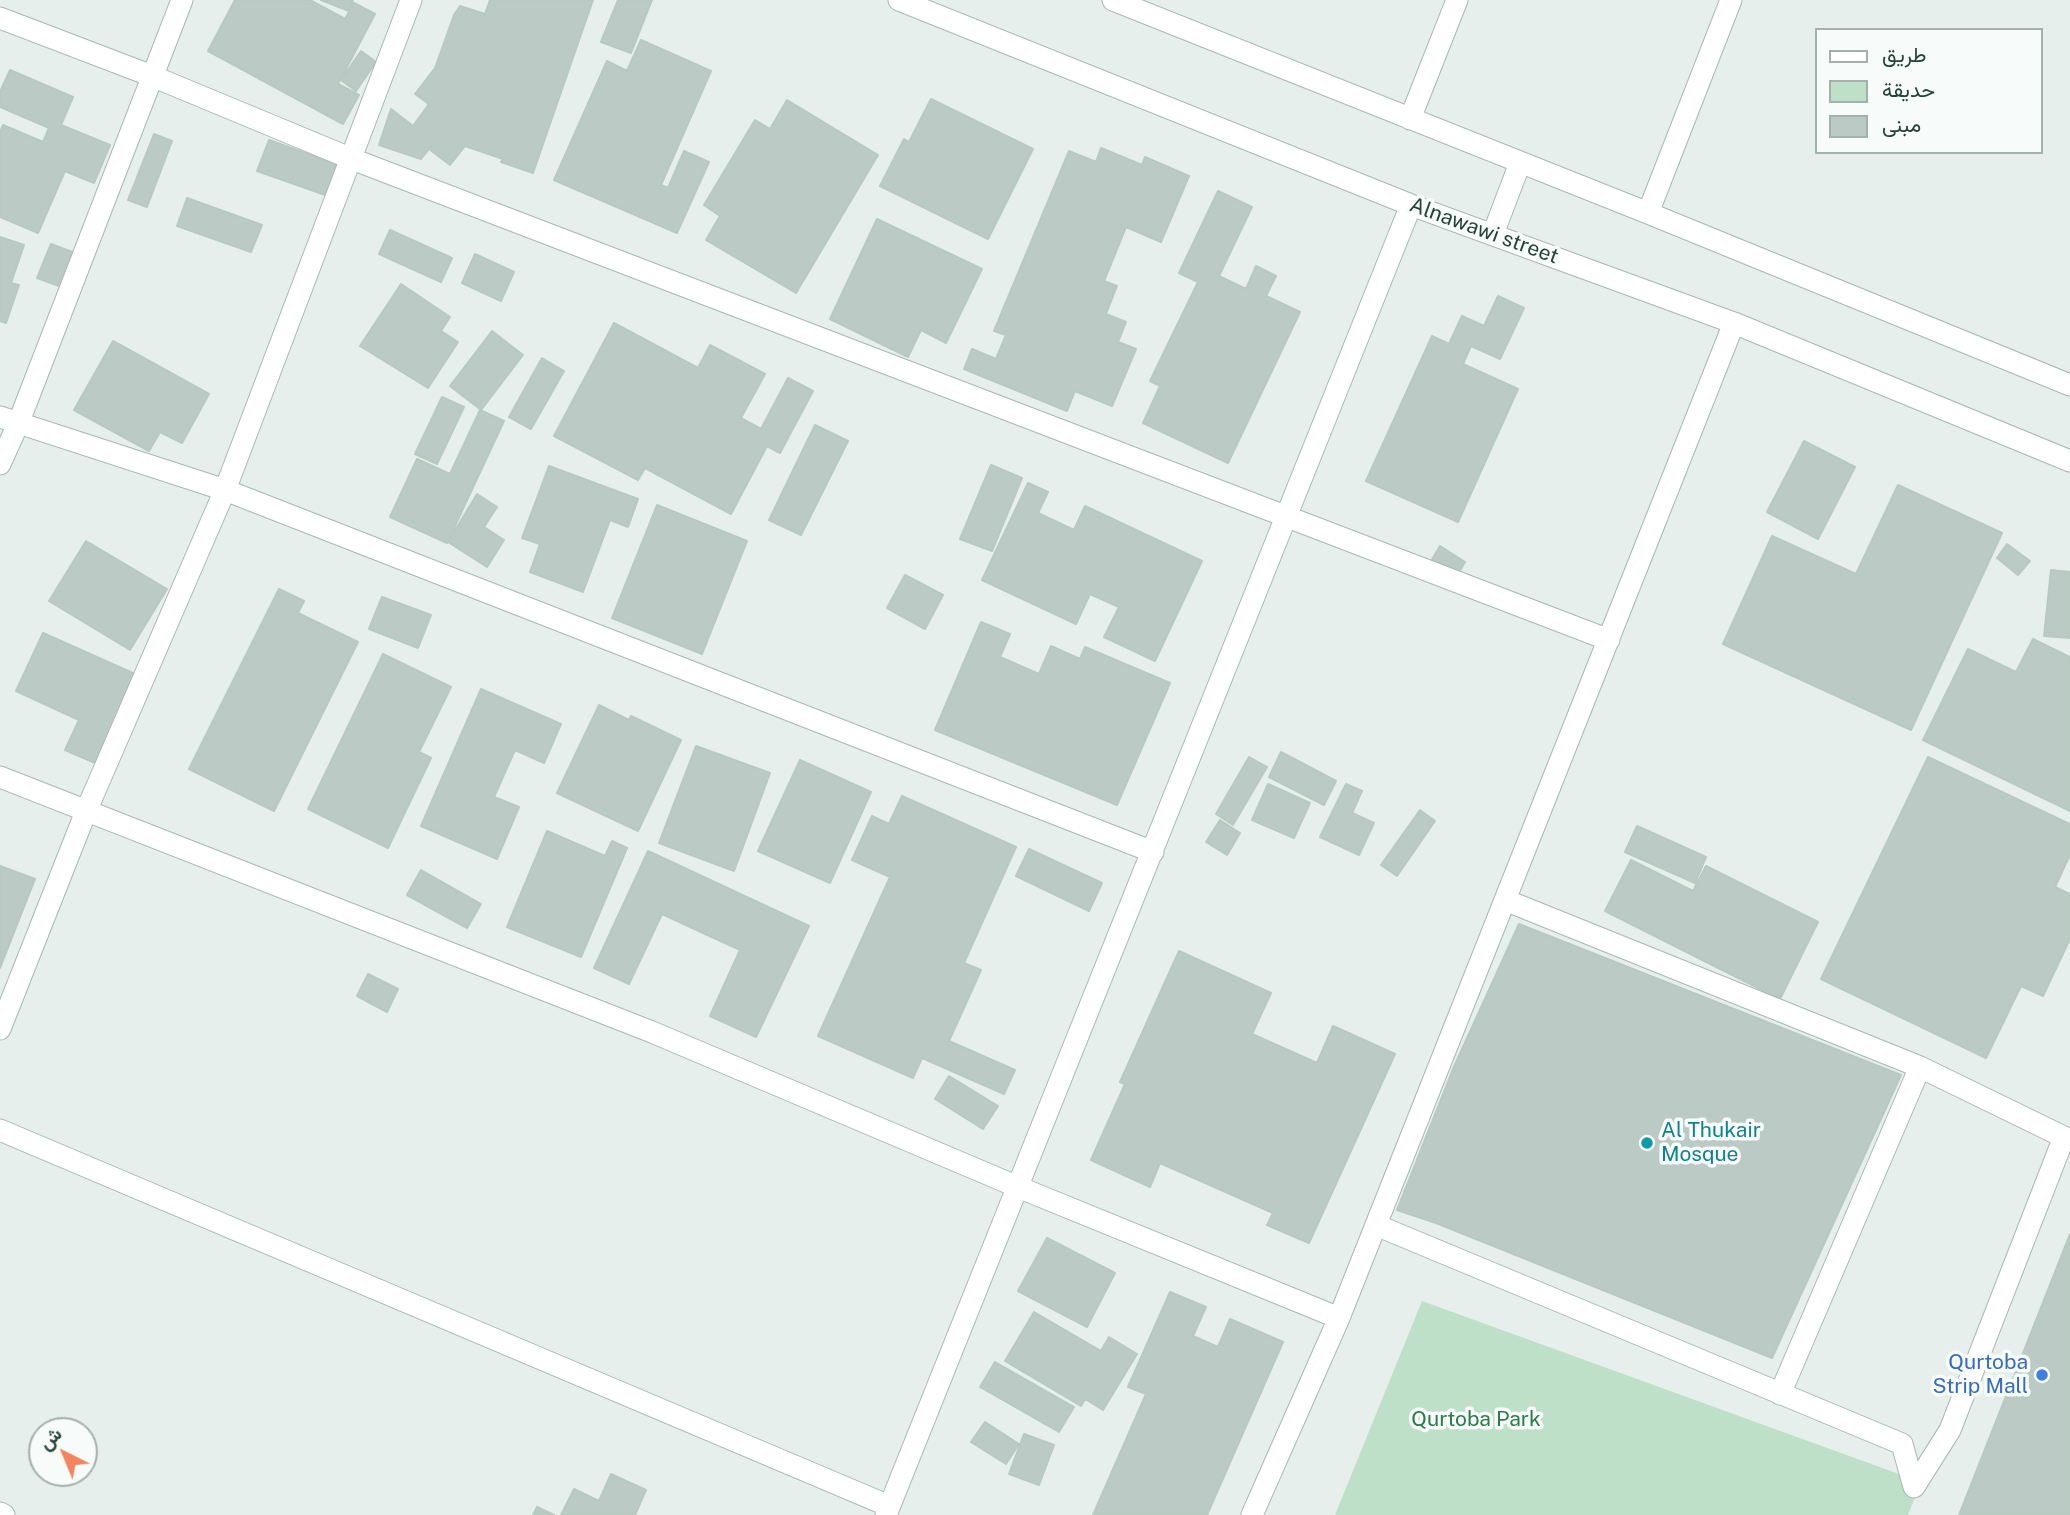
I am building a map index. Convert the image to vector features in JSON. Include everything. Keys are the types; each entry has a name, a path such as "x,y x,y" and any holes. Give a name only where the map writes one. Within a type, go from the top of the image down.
{"street":[{"path":"0,464 9,421 182,0"},
{"path":"0,1029 87,809 225,490 411,0"},
{"name":"Alnawawi street","path":"899,0 1411,205 1734,323 2070,461"},
{"path":"1113,0 1647,213 2070,386"},
{"path":"1410,120 1457,0"},
{"path":"1647,213 1731,0"},
{"path":"0,18 152,76 352,159 1609,640"},
{"path":"1493,234 1520,163"},
{"path":"0,1130 887,1511 1411,205"},
{"path":"1252,1515 1339,1318 1734,323"},
{"path":"9,421 225,490 1153,852"},
{"path":"0,777 652,1032 1018,1187 1339,1318"},
{"path":"1376,1225 1902,1444 1914,1487 1950,1430 2067,1138 1920,1067 1505,900"},
{"path":"1780,1394 1920,1067"}],"green space":[{"name":"Qurtoba Park","path":"1422,1301 1921,1482 1908,1515 1335,1515"}],"building":[{"path":"235,0 310,0 345,19 354,3 375,14 338,84 359,95 343,124 208,51"},
{"path":"321,0 353,0 349,11"},
{"path":"490,0 593,0 533,173 465,146 450,165 429,149 421,159 379,145 391,109 413,126 429,104 415,94 435,68 454,15 460,6 485,14"},
{"path":"618,0 652,0 631,53 601,42"},
{"path":"641,40 711,71 661,185 668,188 684,151 709,162 677,233 554,180 607,61 627,71"},
{"path":"361,51 376,62 356,91 341,80"},
{"path":"10,70 73,97 61,125 110,145 94,183 65,171 38,233 0,217 0,132 3,125 43,142 49,128 0,107 0,92"},
{"path":"931,99 1033,149 988,239 880,186 904,139 909,142"},
{"path":"787,100 878,155 796,293 706,240 720,216 704,205 755,120 770,129"},
{"path":"154,134 172,141 147,207 128,200"},
{"path":"269,140 342,166 331,197 257,171"},
{"path":"1101,148 1142,165 1145,157 1189,176 1161,242 1126,227 1104,281 1117,286 1106,314 1126,322 1118,342 1136,349 1112,406 1075,391 1067,411 964,369 972,349 996,359 1006,335 994,331 1069,151 1096,162"},
{"path":"1218,191 1252,207 1219,276 1246,289 1256,266 1276,276 1266,296 1300,312 1228,463 1143,423 1160,386 1150,381 1198,282 1179,273"},
{"path":"187,198 262,225 251,252 177,226"},
{"path":"877,219 982,269 946,343 921,330 908,357 830,319"},
{"path":"390,230 452,258 441,282 379,254"},
{"path":"0,237 24,245 11,283 19,285 6,323 0,321"},
{"path":"51,244 75,253 62,287 37,278"},
{"path":"475,254 514,272 501,301 462,283"},
{"path":"401,284 450,317 441,331 458,342 428,388 360,346"},
{"path":"1498,296 1524,308 1500,359 1471,346 1463,364 1518,389 1458,522 1366,481 1432,336 1449,344 1462,316 1484,326"},
{"path":"614,323 698,368 710,345 765,374 741,418 761,429 788,378 813,391 780,453 767,446 731,514 645,468 638,480 554,436"},
{"path":"492,331 523,355 481,410 450,386"},
{"path":"113,341 209,394 182,443 160,432 149,451 74,410"},
{"path":"542,358 564,371 531,429 509,417"},
{"path":"442,397 464,407 437,464 415,454"},
{"path":"480,410 504,421 447,543 390,517 417,459 450,474"},
{"path":"815,425 848,441 801,535 769,520"},
{"path":"1804,441 1855,467 1818,539 1767,512"},
{"path":"991,465 1022,478 992,551 960,539"},
{"path":"549,466 638,499 628,527 610,520 583,592 530,572 540,544 522,538"},
{"path":"1028,483 1048,492 1038,513 1074,530 1085,506 1202,561 1155,661 1104,637 1119,607 1090,594 1076,624 982,580"},
{"path":"1898,485 2002,533 1911,730 1723,644 1772,536 1856,574"},
{"path":"477,494 497,507 484,527 504,540 487,567 448,542"},
{"path":"657,505 747,541 702,654 612,618"},
{"path":"86,541 167,589 130,650 49,601"},
{"path":"2007,544 2030,561 2018,575 1997,558"},
{"path":"1440,546 1465,562 1457,576 1431,561"},
{"path":"2051,570 2070,572 2070,638 2044,636"},
{"path":"905,575 943,595 925,629 887,608"},
{"path":"279,589 304,601 298,613 358,642 274,811 189,769"},
{"path":"382,597 431,615 418,648 369,629"},
{"path":"981,622 1010,634 1000,657 1039,674 1051,646 1080,659 1085,647 1170,683 1117,805 935,730"},
{"path":"43,633 135,674 95,763 65,750 79,720 16,691"},
{"path":"2033,639 2070,657 2070,811 1923,740 1968,649 2016,672"},
{"path":"383,654 451,687 419,752 431,758 388,848 308,809"},
{"path":"481,689 561,724 544,763 515,750 494,797 519,807 497,859 421,826"},
{"path":"599,705 629,720 631,716 681,740 638,831 557,793"},
{"path":"696,746 770,773 734,871 659,843"},
{"path":"1281,752 1336,781 1324,805 1269,777"},
{"path":"1249,757 1267,767 1233,825 1216,814"},
{"path":"1928,757 2070,824 2070,855 2055,887 2070,894 2070,939 2043,996 2021,986 1986,1058 1821,979"},
{"path":"800,760 871,792 830,883 758,851"},
{"path":"1268,784 1310,803 1294,838 1252,820"},
{"path":"1346,784 1362,791 1352,813 1374,823 1359,855 1320,837"},
{"path":"902,796 1016,847 964,963 981,970 949,1041 1015,1070 1004,1094 922,1058 913,1078 818,1036 890,877 852,860 872,816 889,824"},
{"path":"1420,810 1435,821 1397,876 1381,865"},
{"path":"1220,820 1240,833 1227,855 1206,842"},
{"path":"1637,826 1706,857 1695,883 1625,852"},
{"path":"547,831 605,856 612,841 627,848 581,957 507,927"},
{"path":"1029,849 1102,883 1089,911 1016,876"},
{"path":"648,851 809,926 756,1037 710,1016 740,950 662,914 629,984 594,968"},
{"path":"1631,860 1693,891 1706,866 1818,922 1780,999 1605,911"},
{"path":"0,866 35,879 0,968"},
{"path":"421,870 481,904 467,928 407,895"},
{"name":"Al Thukair Mosque","path":"1519,924 1901,1075 1772,1358 1436,1223 1397,1210 1453,1069"},
{"path":"1179,951 1271,993 1252,1034 1317,1063 1333,1026 1395,1054 1309,1243 1267,1225 1273,1213 1160,1163 1150,1187 1091,1160 1125,1084 1120,1082"},
{"path":"368,974 398,989 387,1012 357,996"},
{"path":"949,1076 998,1106 983,1129 935,1099"},
{"name":"Qurtoba Strip Mall","path":"2070,1234 2070,1515 1959,1515"},
{"path":"1047,1238 1115,1273 1087,1327 1018,1291"},
{"path":"1170,1292 1206,1307 1193,1336 1218,1347 1230,1319 1283,1342 1207,1515 1093,1515 1146,1394 1128,1387"},
{"path":"1034,1312 1101,1351 1109,1337 1137,1354 1103,1410 1085,1399 1081,1406 1005,1361"},
{"path":"995,1362 1074,1407 1059,1432 980,1387"},
{"path":"985,1422 1019,1444 1006,1464 971,1442"},
{"path":"1024,1434 1054,1445 1039,1485 1009,1474"},
{"path":"611,1474 646,1490 635,1515 561,1515 574,1489 599,1501"},
{"path":"537,1507 554,1515 533,1515"}],"place":[{"name":"Al Thukair Mosque","path":"1647,1143"},
{"name":"Qurtoba Strip Mall","path":"2042,1375"}]}
